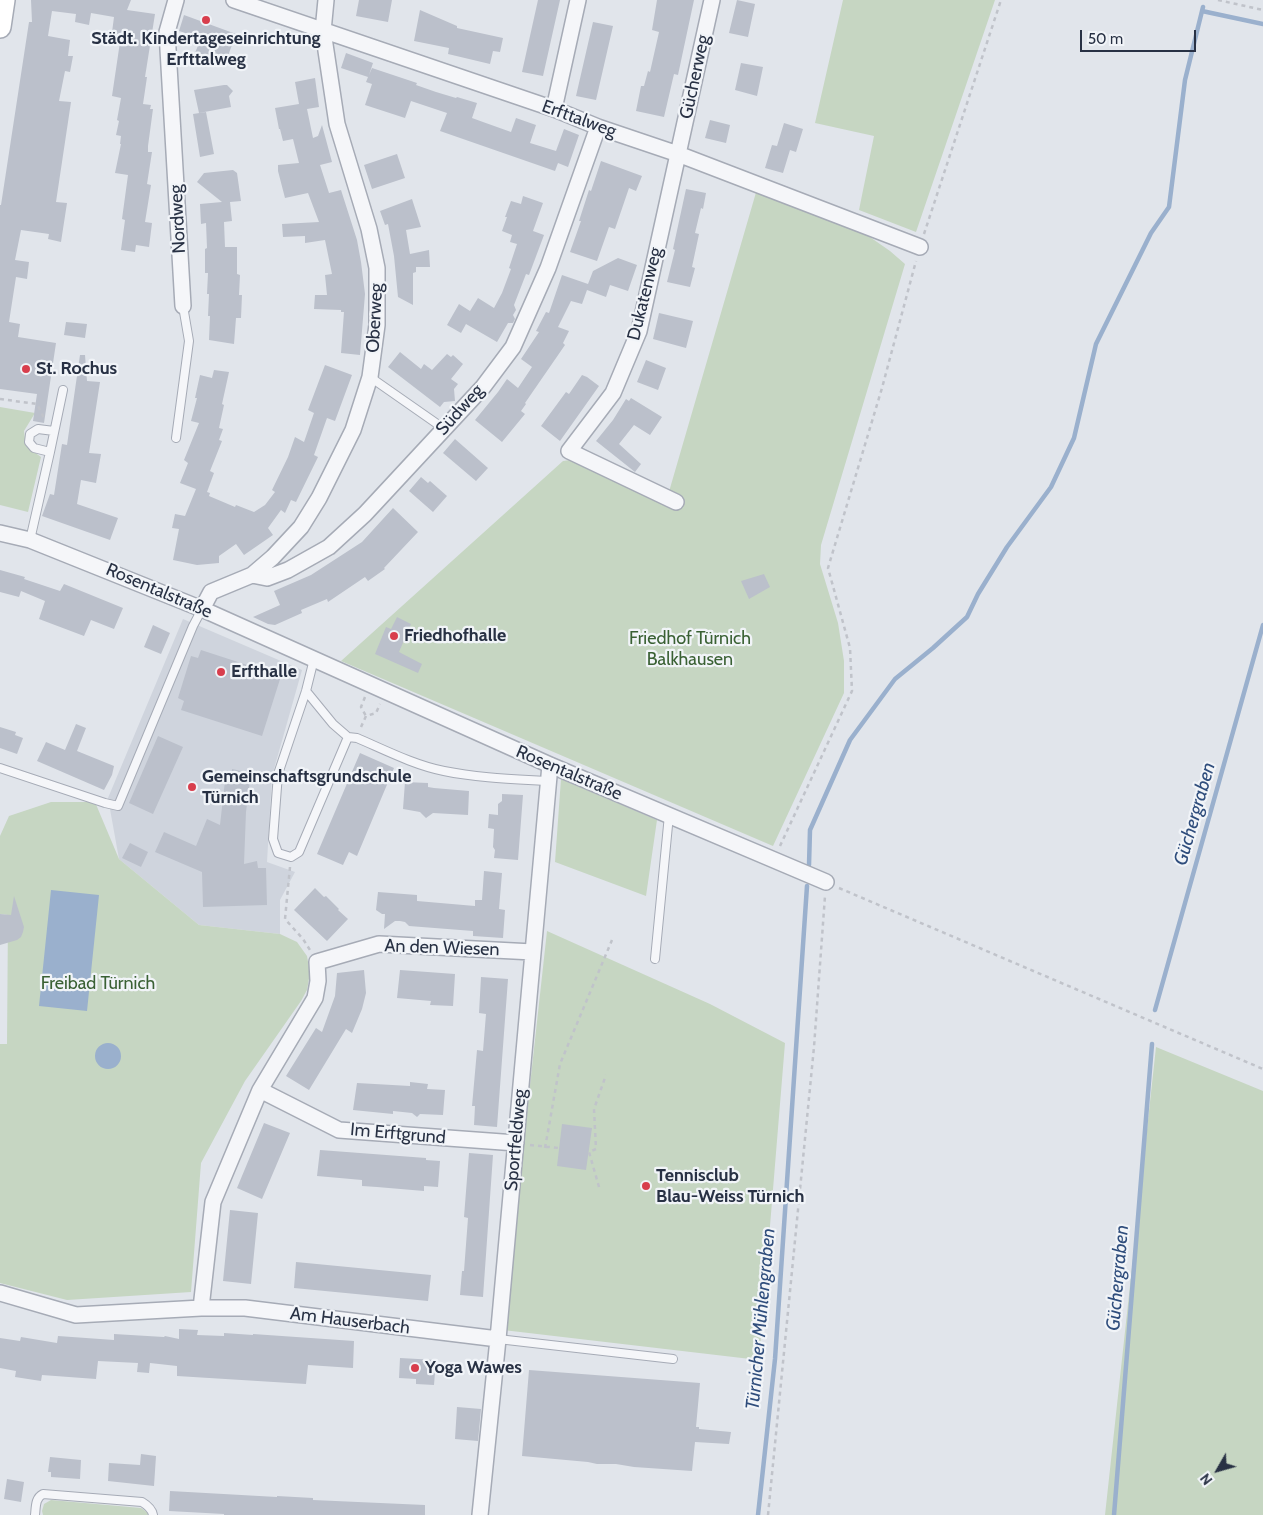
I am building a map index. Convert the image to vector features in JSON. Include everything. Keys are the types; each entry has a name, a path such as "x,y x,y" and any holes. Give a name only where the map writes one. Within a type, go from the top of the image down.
{"main road":[{"path":"0,27 4,0"}],"street":[{"name":"Nordweg","path":"176,0 168,32 183,306"},
{"name":"Erfttalweg","path":"234,0 678,154 920,247"},
{"name":"Oberweg","path":"252,575 273,557 301,527 319,498 353,430 370,377 377,325 377,268 368,229 337,124 323,31 326,0"},
{"path":"554,110 578,0"},
{"name":"Gücherweg","path":"678,154 712,0"},
{"name":"Südweg","path":"202,609 211,592 252,575 267,578 288,570 329,546 366,514 483,386 513,347 548,268 598,127"},
{"name":"Dukatenweg","path":"676,502 569,451 612,393 638,331 678,154"},
{"name":"Rosentalstraße","path":"0,534 30,540 202,609 550,765 826,882"},
{"name":"Sportfeldweg","path":"480,1515 498,1339 550,765"},
{"name":"An den Wiesen","path":"317,962 380,944 533,952"},
{"path":"201,1308 213,1202 260,1090 315,998 318,981 317,962"},
{"name":"Im Erftgrund","path":"260,1090 339,1130 516,1144"},
{"name":"Am Hauserbach","path":"0,1293 76,1315 201,1308 245,1308 498,1339"}],"lane":[{"name":"Nordweg","path":"176,438 189,341 183,306"},
{"path":"370,377 443,428"},
{"path":"30,540 63,390"},
{"path":"50,452 34,448 29,442 30,434 38,429 54,431"},
{"path":"0,768 106,804 118,806 193,626 202,609"},
{"path":"314,660 306,691 278,774 273,839 278,852 291,857 300,852 348,737"},
{"path":"306,691 333,724 348,737 357,738 414,762 442,771 466,775 548,781"},
{"path":"656,959 669,815"},
{"path":"498,1339 673,1359"},
{"path":"35,1515 36,1501 38,1496 43,1494 142,1502 148,1505 153,1515"}],"path":[{"path":"774,861 852,691 850,648 828,568 882,388 920,247 1001,0"},
{"path":"1218,0 1263,10"},
{"path":"0,399 37,404 44,418"},
{"path":"366,716 361,707 370,685"},
{"path":"366,716 376,713 385,692"},
{"path":"357,738 366,716"},
{"path":"291,857 285,919 303,939 317,962"},
{"path":"768,1515 814,1047 826,882 1263,1069"},
{"path":"545,1148 560,1064 612,940"},
{"path":"599,1187 589,1152 596,1149 594,1108 606,1075"},
{"path":"516,1144 559,1148"}],"shaded area":[{"name":"Gemeinschaftsgrundschule Türnich","path":"183,619 302,670 272,776 267,862 295,872 280,900 280,934 199,925 119,859 108,798"}],"green space":[{"path":"843,0 995,0 916,232 859,210 874,136 815,123"},
{"name":"Friedhof Türnich Balkhausen","path":"757,189 854,226 905,264 821,545 820,564 838,623 844,661 844,693 773,846 341,661 563,461 578,459 666,502"},
{"path":"0,407 35,413 24,431 26,446 41,457 28,512 0,505"},
{"path":"561,779 657,820 646,896 555,862"},
{"name":"Freibad Türnich","path":"51,802 95,802 119,859 199,925 280,934 297,942 307,956 310,973 307,990 245,1081 201,1163 191,1292 67,1300 0,1283 0,1044 7,1044 8,915 0,914 0,836 9,816"},
{"name":"Tennisclub Blau-Weiss Türnich","path":"547,931 710,1004 785,1043 759,1360 503,1330"},
{"path":"1156,1047 1263,1091 1263,1515 1105,1515"},
{"path":"51,1500 141,1508 148,1515 43,1515 44,1504"}],"water":[{"path":"51,890 99,895 87,1011 39,1006"},
{"path":"108,1043 117,1047 121,1056 117,1065 108,1069 99,1065 95,1056 99,1047"}],"building":[{"path":"31,0 131,0 127,10 155,14 145,77 147,77 143,104 151,105 150,109 153,109 148,146 148,152 152,152 147,184 151,185 145,222 152,223 149,247 136,245 135,252 121,250 125,220 122,219 128,175 115,173 121,144 121,136 116,135 121,98 112,96 120,42 111,40 114,17 91,13 89,25 75,22 76,14 52,11 48,36 70,40 68,56 73,56 70,72 65,71 59,101 71,102 56,202 67,203 61,242 48,239 49,234 21,230 15,260 29,262 27,279 16,277 9,322 20,324 18,337 56,343 44,423 33,421 37,394 0,389 0,205 29,22 32,22"},
{"path":"359,0 392,0 388,22 356,16"},
{"path":"538,0 560,0 543,76 522,72"},
{"path":"657,0 694,0 678,75 674,74 664,117 636,111 641,86 644,86 648,71 650,72 659,32 652,30"},
{"path":"737,0 755,4 748,37 729,33"},
{"path":"420,10 457,26 457,28 503,38 500,52 493,51 490,64 448,54 449,48 414,41"},
{"path":"184,15 236,34 225,64 195,53 201,38 179,31"},
{"path":"593,22 613,26 596,100 576,96"},
{"path":"346,53 373,63 369,75 372,68 417,83 416,85 436,92 477,103 472,118 511,132 516,118 536,125 530,143 556,151 564,129 579,135 568,167 558,163 555,171 440,131 447,113 411,101 405,118 365,105 372,84 366,82 368,77 341,68"},
{"path":"741,63 763,67 757,96 735,90"},
{"path":"315,78 319,107 307,109 313,138 318,136 322,125 332,162 320,165 329,193 341,190 357,240 361,262 365,294 360,355 341,353 344,312 341,312 341,310 314,309 315,295 327,295 325,275 332,274 325,240 305,243 305,236 283,237 282,224 319,222 308,193 285,198 278,165 299,163 293,139 283,141 275,108 299,104 295,82"},
{"path":"227,85 233,91 229,96 231,107 199,113 194,90"},
{"path":"206,112 214,154 200,157 193,114"},
{"path":"710,120 730,125 726,143 705,138"},
{"path":"784,123 803,129 796,152 790,150 783,173 765,168 772,145 777,146"},
{"path":"397,154 405,178 372,189 364,165"},
{"path":"601,161 642,176 636,191 629,188 615,229 609,227 597,261 570,252 589,190 591,191"},
{"path":"233,170 237,173 241,201 230,202 232,221 224,222 225,247 237,247 237,274 240,275 239,295 242,295 241,318 236,318 234,344 209,340 208,273 205,273 206,223 201,224 200,204 222,202 197,182 204,173"},
{"path":"686,189 706,193 695,233 699,234 692,267 695,268 690,287 667,282"},
{"path":"523,196 543,203 533,231 544,235 529,275 526,274 514,305 516,310 513,315 515,319 513,323 508,323 497,342 466,324 461,333 447,325 459,304 470,311 478,298 494,308 502,293 511,269 509,268 517,244 510,242 512,235 502,231 507,217 505,217 511,201 521,204"},
{"path":"412,199 421,227 406,230 410,254 429,250 430,267 416,267 416,272 413,273 413,305 398,297 394,256 388,224 385,225 380,211"},
{"path":"618,258 637,265 628,291 610,285 606,297 587,290 582,304 571,301 558,327 569,331 563,343 565,345 525,403 521,411 525,414 502,442 475,420 507,379 518,388 532,367 521,359 539,332 536,331 546,312 549,313 562,275 588,284 593,271"},
{"path":"659,313 693,321 686,348 653,339"},
{"path":"66,322 87,324 85,338 64,335"},
{"path":"400,352 421,369 424,364 432,370 447,354 451,357 453,355 463,364 451,379 458,384 454,389 455,401 444,402 440,407 388,367"},
{"path":"80,355 85,355 87,381 100,382 89,453 101,454 96,483 81,480 77,504 118,518 110,540 42,516 50,494 54,495 62,444 67,445"},
{"path":"646,360 666,368 658,390 637,382"},
{"path":"325,365 352,375 335,421 327,418 314,455 318,457 296,502 291,500 285,513 281,510 268,528 273,535 244,555 236,544 219,556 219,563 197,565 173,560 179,529 172,528 175,514 185,516 196,489 180,483 188,463 184,460 199,423 191,421 200,375 212,378 214,370 229,372 219,428 223,429 219,440 222,441 210,471 214,473 207,492 210,493 209,496 235,507 236,505 254,512 265,505 275,492 272,490 288,457 295,437 304,442 314,413 308,410"},
{"path":"582,375 599,386 560,441 541,426 566,392 569,394"},
{"path":"631,398 662,417 650,435 634,425 619,444 641,464 635,472 596,441 613,420 626,399 629,401"},
{"path":"455,439 488,468 476,481 443,453"},
{"path":"421,477 428,483 430,481 447,496 433,512 409,491"},
{"path":"393,508 418,532 385,569 368,581 365,577 328,602 327,599 301,610 302,613 275,625 253,617 280,605 274,591 311,575 362,542"},
{"path":"0,570 25,577 24,579 60,591 64,584 123,608 114,629 91,620 84,636 39,619 45,601 21,591 19,597 0,592"},
{"path":"764,574 770,587 749,599 741,581"},
{"name":"Friedhofhalle","path":"397,617 411,624 399,652 422,664 418,673 375,654 386,627 391,629"},
{"path":"153,625 170,633 161,654 144,647"},
{"path":"201,650 281,676 262,736 181,710 184,701 178,698 191,656 198,658"},
{"path":"76,724 86,728 77,751 114,766 112,775 104,790 37,761 46,742 65,750"},
{"path":"0,727 16,732 15,735 23,738 17,754 0,748"},
{"path":"158,736 183,747 153,814 129,803"},
{"path":"360,753 394,768 357,856 349,852 343,865 317,854"},
{"path":"232,769 251,773 246,812 244,864 257,861 258,868 266,868 267,905 203,907 202,872 155,852 164,832 196,846 207,819 220,825 226,772 232,773"},
{"path":"405,782 428,783 428,787 469,791 468,815 433,813 426,818 420,812 403,809"},
{"path":"502,794 523,795 518,860 494,858 494,829 488,828 489,814 498,815 498,804 502,801"},
{"path":"130,843 148,852 141,867 122,858"},
{"path":"484,871 502,873 499,909 505,910 503,938 473,936 473,931 409,926 405,922 400,921 395,921 384,929 385,914 376,910 378,892 417,895 417,901 475,906 475,900 482,900"},
{"path":"315,888 324,897 326,896 348,919 327,941 294,910"},
{"path":"14,896 24,927 23,932 17,940 0,945 0,914 11,915"},
{"path":"364,970 366,993 362,1009 352,1033 346,1029 309,1090 286,1076 316,1028 322,1032 335,996 337,973"},
{"path":"400,970 455,974 453,1006 430,1005 431,1001 397,998"},
{"path":"481,977 508,979 497,1127 474,1125 475,1106 472,1106 477,1050 483,1051 486,1014 479,1013"},
{"path":"410,1082 428,1084 427,1089 445,1090 443,1115 420,1114 417,1117 412,1113 393,1111 393,1114 353,1110 357,1083 410,1086"},
{"path":"264,1123 290,1133 262,1199 237,1188"},
{"path":"562,1124 592,1128 586,1170 557,1166"},
{"path":"320,1150 426,1158 426,1160 440,1161 438,1187 424,1186 424,1191 362,1186 362,1180 317,1176"},
{"path":"469,1153 493,1155 483,1297 460,1295 468,1218 464,1217"},
{"path":"230,1210 258,1213 251,1284 223,1281"},
{"path":"296,1262 431,1275 428,1301 294,1288"},
{"path":"179,1329 198,1330 197,1335 224,1336 224,1333 253,1334 354,1341 353,1368 308,1365 306,1384 177,1376 177,1366 150,1363 149,1373 137,1372 138,1363 98,1361 96,1379 42,1375 41,1381 15,1377 16,1371 0,1368 0,1338 20,1341 21,1337 57,1343 58,1336 114,1340 114,1334 165,1336 179,1339"},
{"path":"400,1358 436,1360 434,1385 416,1384 416,1379 399,1378"},
{"path":"529,1370 700,1383 696,1427 699,1427 699,1429 731,1432 729,1444 695,1442 692,1471 522,1456"},
{"path":"457,1407 481,1409 478,1441 455,1439"},
{"path":"141,1454 156,1456 154,1486 108,1481 109,1463 140,1465"},
{"path":"50,1457 81,1460 80,1479 51,1477 51,1472 48,1472"},
{"path":"7,1479 24,1482 21,1502 4,1499"},
{"path":"170,1491 425,1505 425,1515 224,1515 169,1511"}],"waterway":[{"name":"Türnicher Mühlengraben","path":"809,865 810,830 850,740 895,679 967,617 978,594 1007,547 1051,487 1074,438 1096,344 1151,233 1169,207 1185,80 1203,7"},
{"name":"Güchergraben","path":"1202,11 1263,24"},
{"name":"Güchergraben","path":"1155,1010 1263,625"},
{"name":"Türnicher Mühlengraben","path":"758,1515 775,1359 807,886"},
{"name":"Güchergraben","path":"1114,1515 1152,1044"}],"place":[{"name":"Städt. Kindertageseinrichtung Erfttalweg","path":"206,20"},
{"name":"St. Rochus","path":"26,369"},
{"name":"Friedhofhalle","path":"394,636"},
{"name":"Erfthalle","path":"221,672"},
{"name":"Gemeinschaftsgrundschule Türnich","path":"192,787"},
{"name":"Tennisclub Blau-Weiss Türnich","path":"646,1186"},
{"name":"Yoga Wawes","path":"415,1368"}]}
